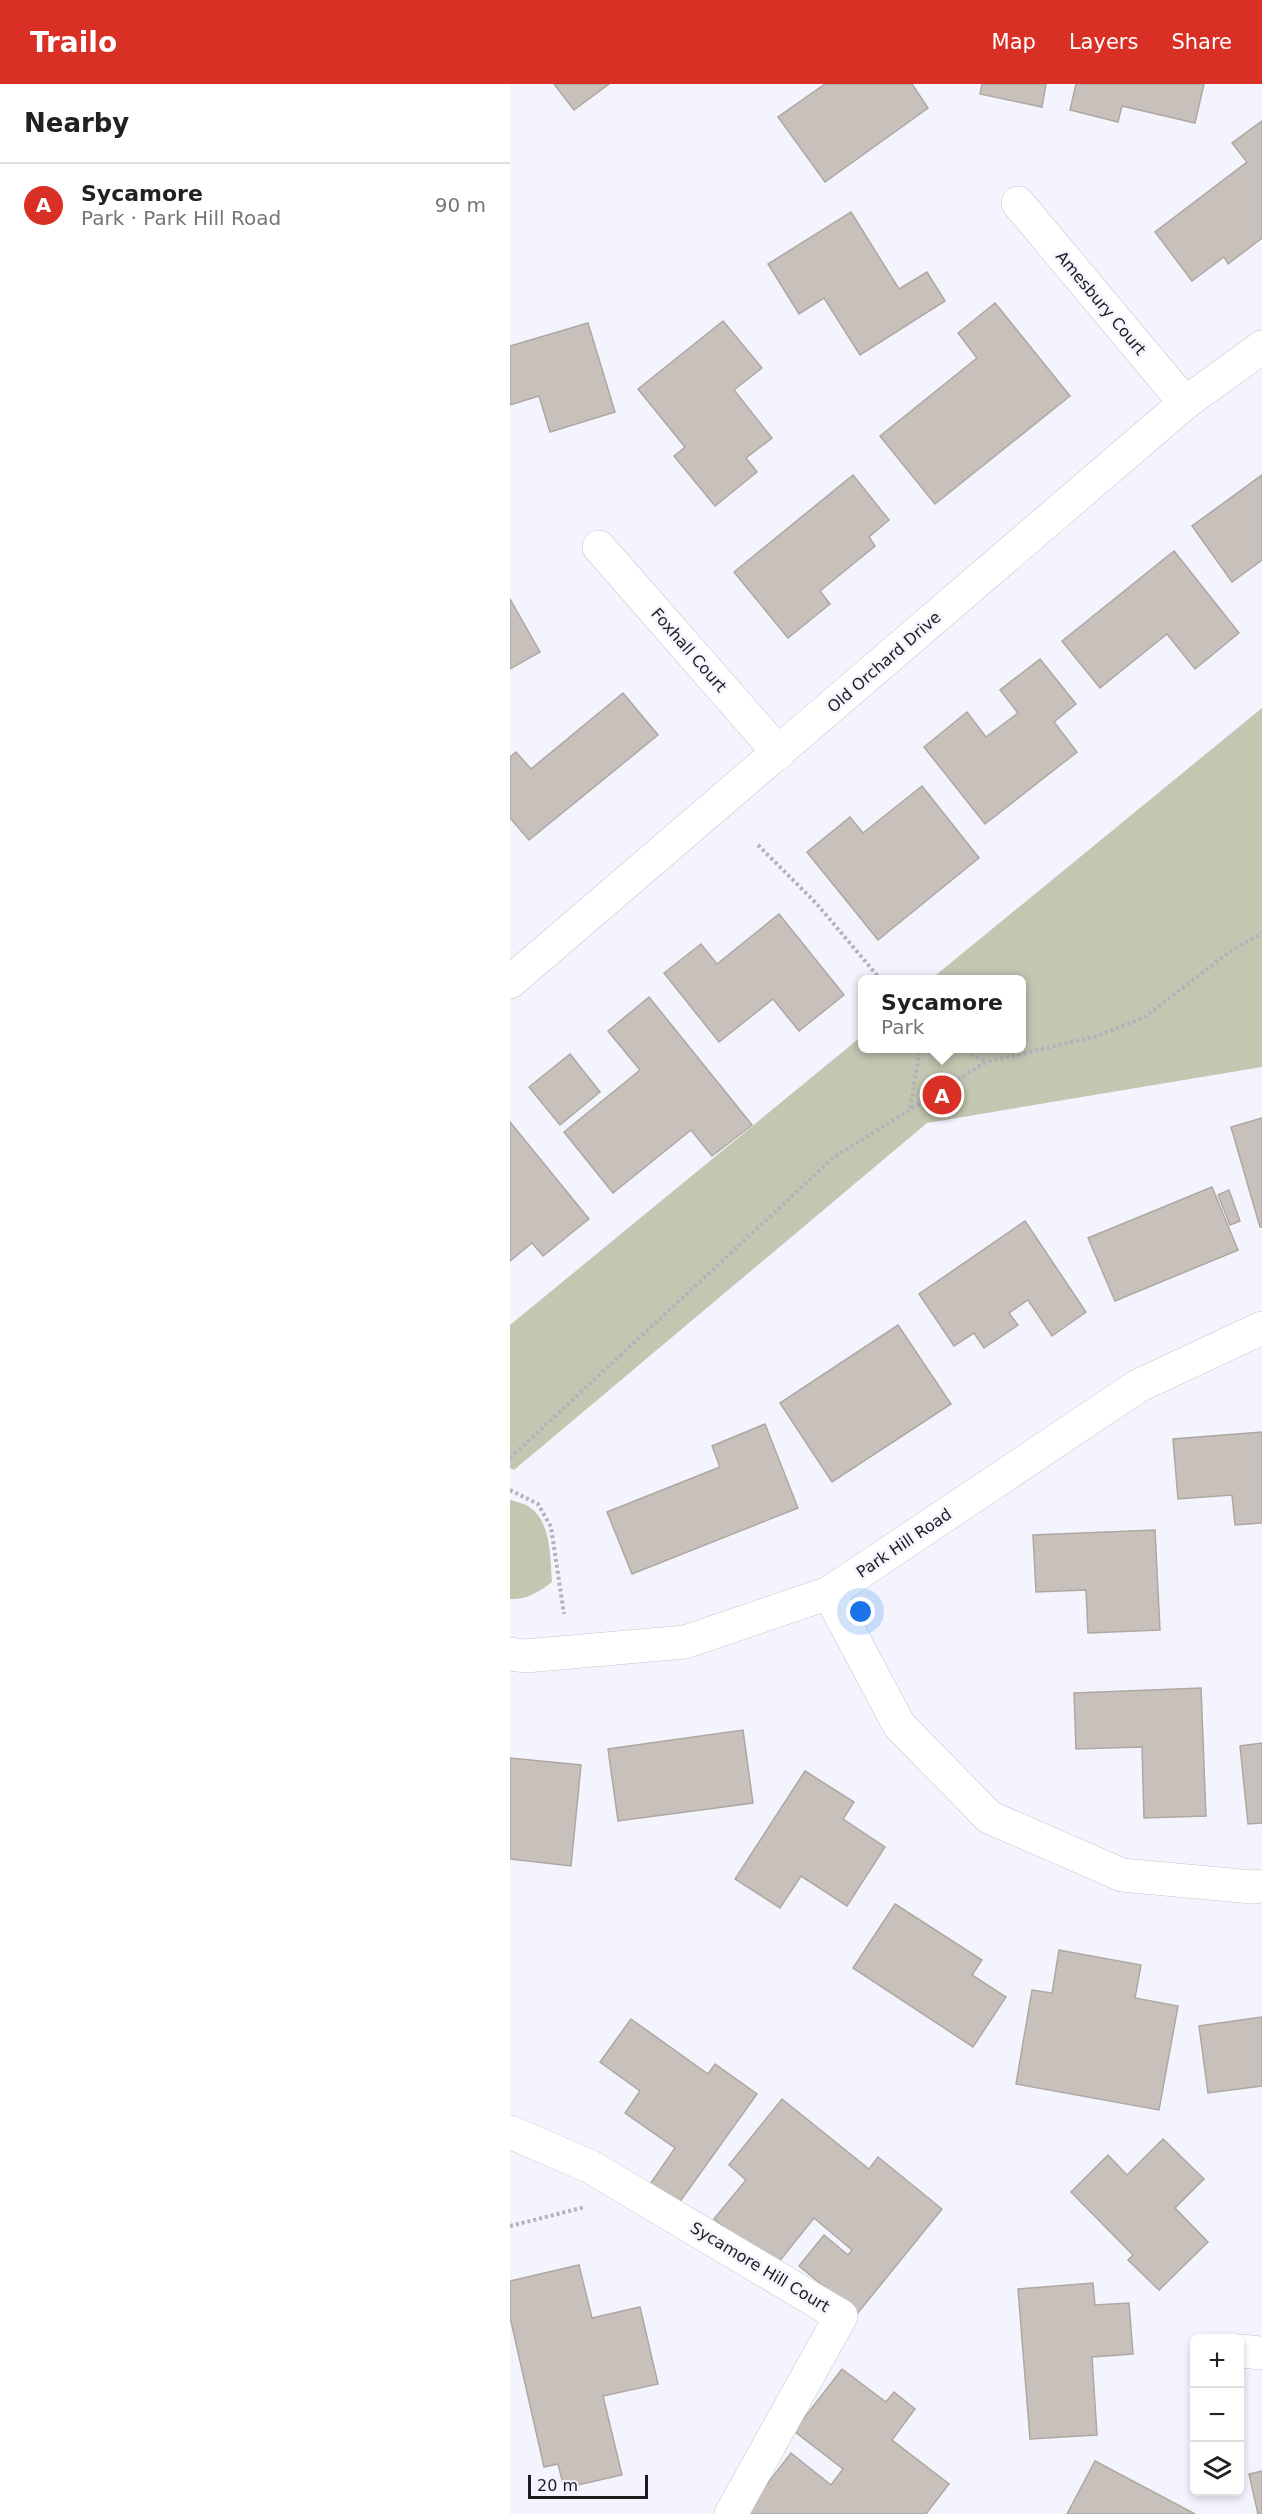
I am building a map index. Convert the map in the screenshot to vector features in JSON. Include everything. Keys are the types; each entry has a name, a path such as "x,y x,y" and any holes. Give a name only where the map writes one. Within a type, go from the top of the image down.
{"street":[{"name":"Amesbury Court","path":"1018,203 1185,403"},
{"name":"Old Orchard Drive","path":"510,982 1185,403 1262,347"},
{"name":"Foxhall Court","path":"599,547 779,753"},
{"name":"Park Hill Road","path":"510,1654 525,1656 685,1642 829,1593 1138,1386 1262,1328"},
{"path":"829,1593 899,1725 989,1816 1122,1875 1262,1886"},
{"name":"Sycamore Hill Court","path":"510,2132 591,2167 841,2316 731,2514"},
{"path":"1244,2351 1262,2353"}],"path":[{"path":"758,845 816,903 877,975"},
{"path":"1026,1053 1097,1036 1145,1017 1228,953 1262,933"},
{"path":"910,1108 919,1053"},
{"path":"969,1053 986,1062"},
{"path":"510,1458 833,1158 986,1062 1024,1053"},
{"path":"510,1490 538,1504 551,1527 564,1615"},
{"path":"510,2226 637,2194"}],"green space":[{"path":"1262,708 1262,1067 927,1123 514,1470 510,1468 510,1325 858,1039 858,1053 1026,1053 1026,975 936,975"},
{"path":"510,1500 528,1506 542,1521 550,1551 552,1582 532,1595 516,1599 510,1599"}],"building":[{"path":"554,84 609,84 574,110"},
{"path":"825,84 912,84 928,108 825,182 778,117"},
{"path":"982,84 1046,84 1042,107 980,94"},
{"path":"1076,84 1204,84 1195,123 1122,106 1118,122 1070,110"},
{"path":"1262,121 1262,238 1228,264 1224,257 1192,281 1155,232 1247,162 1232,143"},
{"path":"851,212 899,289 927,272 945,301 860,355 824,298 799,314 768,264"},
{"path":"995,303 1070,396 935,504 880,436 977,358 958,333"},
{"path":"723,321 762,368 734,390 772,438 746,458 757,472 715,506 674,456 685,447 638,389"},
{"path":"588,323 615,412 550,432 539,396 510,405 510,346"},
{"path":"853,475 889,520 869,537 875,546 820,591 830,604 788,638 734,572"},
{"path":"1262,475 1262,560 1232,582 1192,526"},
{"path":"1174,551 1239,633 1195,669 1167,634 1100,688 1062,641"},
{"path":"510,599 540,652 510,669"},
{"path":"1040,659 1076,704 1054,722 1077,752 985,824 924,747 967,712 986,737 1018,713 1000,690"},
{"path":"623,693 658,735 529,840 510,818 510,757 516,752 531,769"},
{"path":"922,786 979,858 878,940 807,852 850,817 863,833"},
{"path":"779,914 844,995 799,1031 773,999 719,1042 664,973 701,944 717,964"},
{"path":"649,997 752,1125 712,1156 691,1130 613,1193 564,1132 640,1070 608,1031"},
{"path":"570,1054 600,1092 560,1125 529,1087"},
{"path":"1262,1118 1262,1227 1260,1227 1231,1127"},
{"path":"510,1122 589,1219 543,1256 532,1243 510,1261"},
{"path":"1212,1187 1238,1250 1115,1301 1088,1238"},
{"path":"1229,1190 1240,1221 1230,1225 1218,1195"},
{"path":"1025,1221 1086,1312 1052,1336 1028,1300 1009,1313 1018,1325 984,1348 974,1333 954,1346 919,1294"},
{"path":"898,1325 951,1404 832,1482 780,1403"},
{"path":"765,1424 798,1508 632,1574 607,1512 720,1467 712,1446"},
{"path":"1262,1432 1262,1523 1235,1525 1232,1495 1178,1499 1173,1439"},
{"path":"1155,1530 1160,1630 1088,1633 1086,1590 1036,1592 1033,1535"},
{"path":"1201,1688 1206,1816 1144,1818 1142,1747 1076,1749 1074,1693"},
{"path":"743,1730 753,1803 618,1821 608,1749"},
{"path":"1262,1743 1262,1823 1248,1824 1240,1746"},
{"path":"510,1758 581,1765 571,1866 510,1859"},
{"path":"805,1771 854,1802 843,1819 885,1847 847,1906 801,1876 780,1908 735,1879"},
{"path":"895,1904 982,1960 972,1975 1006,1997 973,2047 853,1968"},
{"path":"1059,1950 1141,1965 1135,1998 1178,2006 1159,2110 1016,2084 1032,1990 1052,1993"},
{"path":"1262,2017 1262,2086 1208,2093 1199,2026"},
{"path":"631,2019 708,2074 715,2064 757,2094 674,2210 646,2190 675,2148 625,2113 640,2091 600,2062"},
{"path":"782,2099 869,2169 878,2157 942,2209 857,2314 799,2266 824,2235 848,2255 852,2250 814,2218 774,2268 714,2219 746,2180 729,2165"},
{"path":"1163,2139 1204,2179 1175,2208 1208,2242 1159,2290 1128,2260 1133,2255 1071,2192 1108,2155 1127,2175"},
{"path":"579,2265 592,2318 640,2307 658,2384 603,2396 622,2475 564,2488 558,2464 544,2467 510,2317 510,2281"},
{"path":"1093,2283 1095,2305 1129,2303 1133,2354 1092,2357 1097,2435 1030,2439 1018,2289"},
{"path":"842,2369 886,2402 894,2392 915,2409 892,2440 949,2484 926,2514 744,2514 791,2453 831,2485 843,2469 794,2431"},
{"path":"1095,2461 1195,2514 1067,2514"},
{"path":"1262,2471 1262,2514 1258,2514 1249,2474"}],"place":[{"name":"Sycamore","path":"942,1095"}]}
